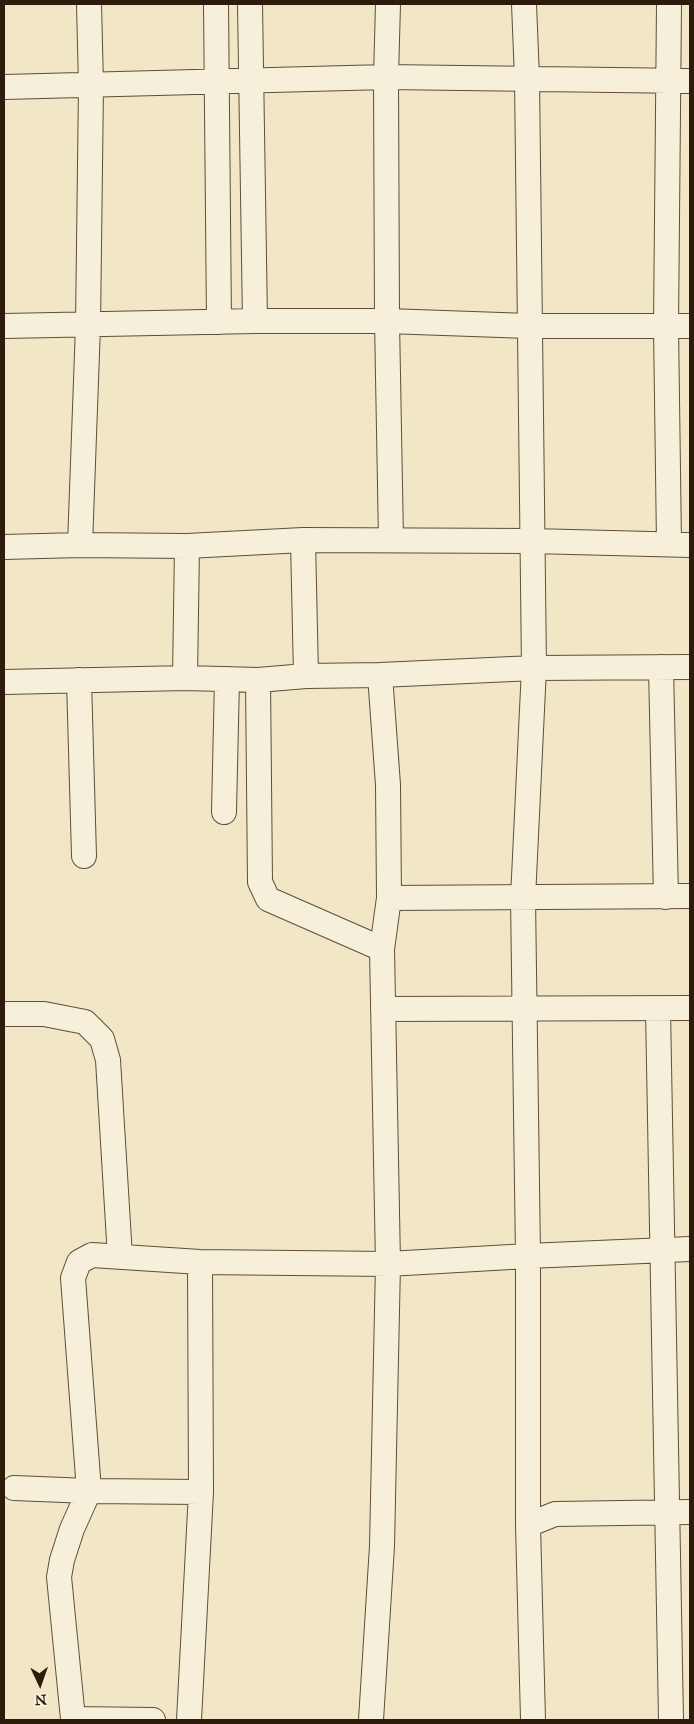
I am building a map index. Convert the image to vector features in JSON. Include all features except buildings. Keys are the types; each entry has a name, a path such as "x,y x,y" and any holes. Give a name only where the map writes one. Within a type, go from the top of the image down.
{"street":[{"path":"80,545 88,326 91,86 89,4"},
{"path":"216,4 219,322"},
{"path":"250,4 255,321"},
{"path":"388,4 386,77 387,321 391,540"},
{"path":"524,4 527,78 534,668 523,898 528,1256 528,1525 533,1720"},
{"path":"4,547 80,545 187,546 303,540 680,544 666,326 680,81 669,4"},
{"path":"4,87 386,77 680,81"},
{"path":"4,326 88,326 255,321 387,321 529,326 690,326"},
{"path":"303,540 306,676"},
{"path":"185,678 187,546"},
{"path":"661,667 666,897"},
{"path":"4,682 185,678 258,680 306,676 380,676 534,668 690,667"},
{"path":"371,1720 382,1546 388,1264 382,949 389,898 388,785 380,676"},
{"path":"224,812 227,679"},
{"path":"79,680 84,856"},
{"path":"258,680 260,882 268,899 382,949"},
{"path":"389,898 690,896"},
{"path":"383,1009 690,1008"},
{"path":"658,1009 671,1720"},
{"path":"4,1014 44,1014 85,1022 102,1040 108,1060 120,1257"},
{"path":"153,1720 74,1718 59,1577 62,1560 72,1529 89,1491 73,1278 79,1262 92,1255 200,1262 388,1264 690,1249"},
{"path":"189,1720 201,1492 200,1262"},
{"path":"14,1488 201,1492"},
{"path":"528,1525 555,1514 667,1514 690,1512"}]}
